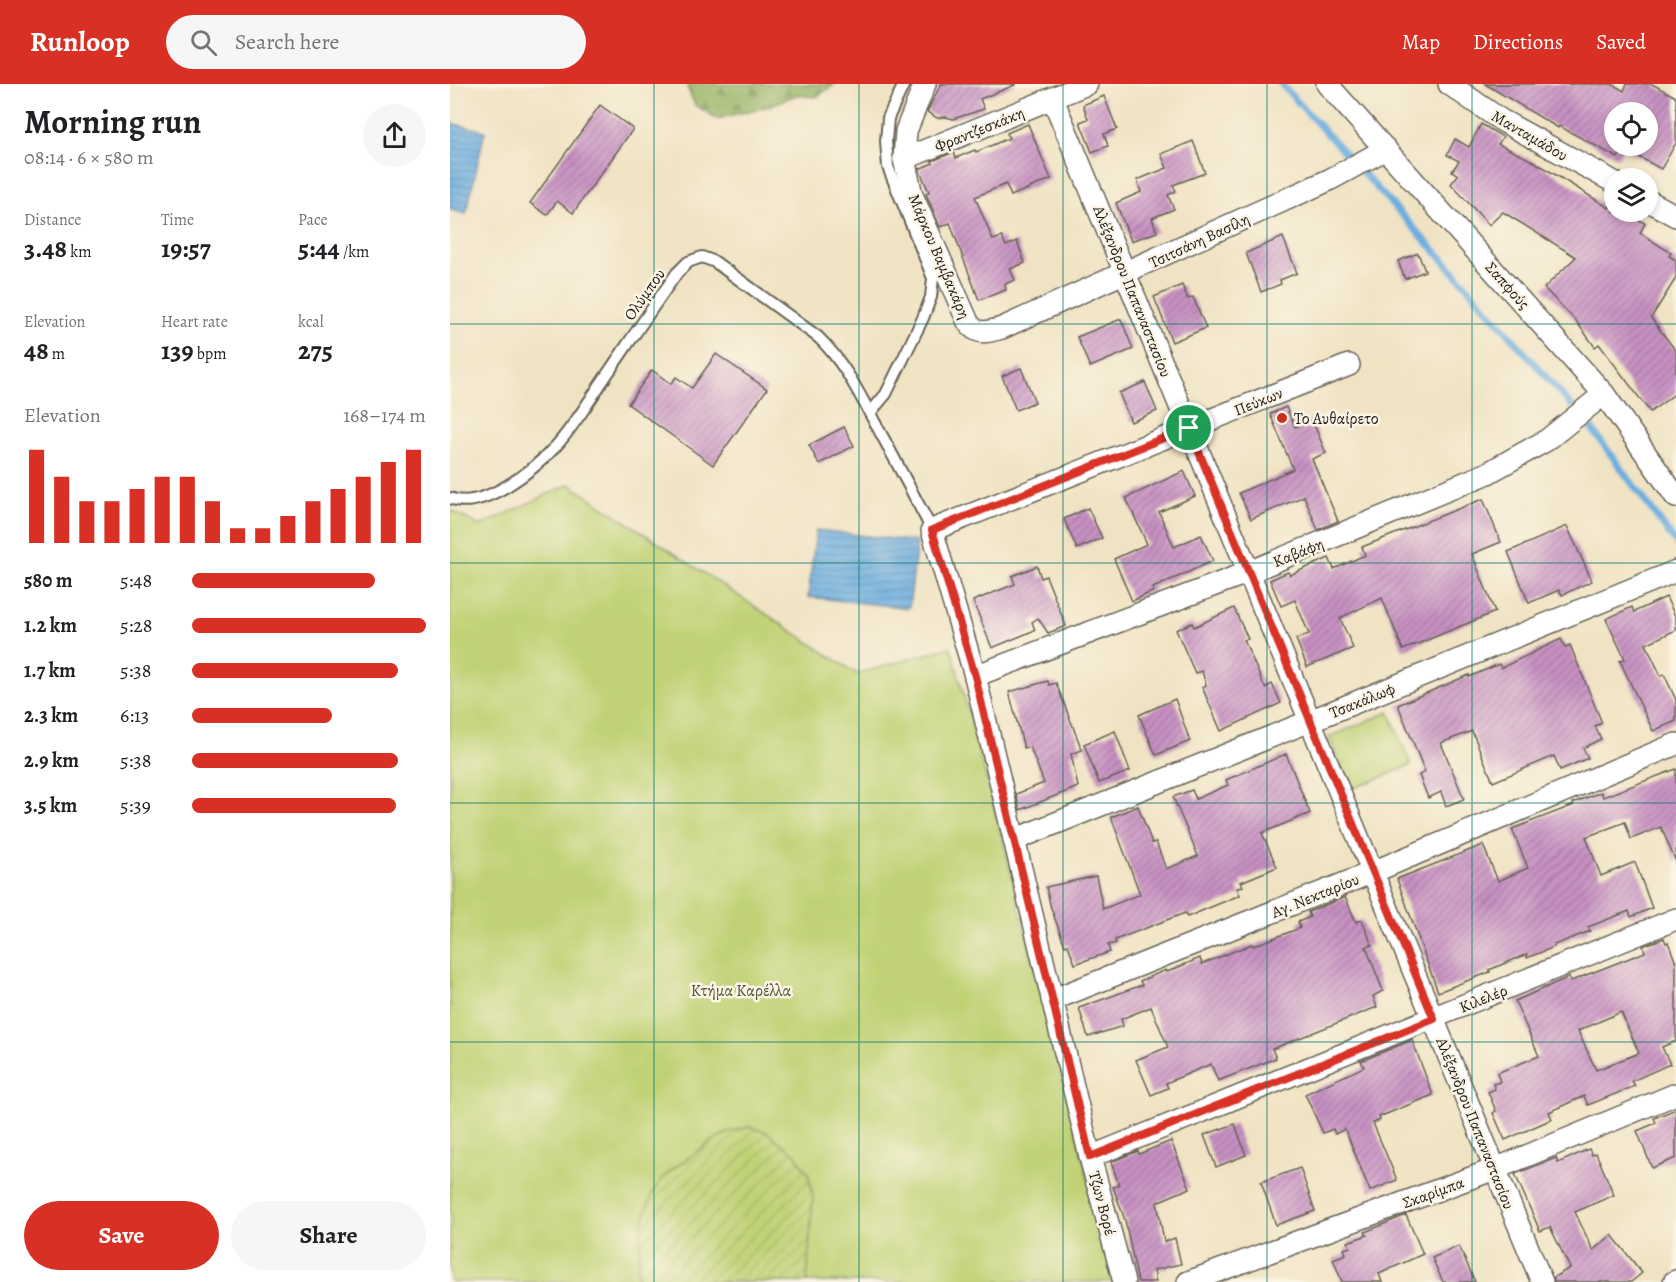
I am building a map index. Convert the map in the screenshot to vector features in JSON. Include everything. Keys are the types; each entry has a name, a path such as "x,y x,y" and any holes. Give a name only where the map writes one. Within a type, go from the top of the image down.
{"street":[{"name":"Μάρκου Βαμβακάρη","path":"925,84 906,131 904,159 912,195 968,322 976,331 982,333 1002,328"},
{"name":"Φραντζεσκάκη","path":"904,159 1087,84"},
{"name":"Σαπφούς","path":"1327,84 1378,154 1604,394 1676,497"},
{"name":"Μανταμάδου","path":"1449,84 1501,120 1604,177"},
{"name":"Αλέξανδρου Παπαναστασίου","path":"1053,99 1542,1282"},
{"name":"Τσιτσάνη Βασίλη","path":"1002,328 1329,180 1378,154"},
{"path":"1658,206 1676,216"},
{"name":"Πεύκων","path":"932,530 1349,365"},
{"name":"Καβάφη","path":"975,676 1249,572 1486,474 1547,440 1604,394"},
{"name":"Τζων Βορέ","path":"932,530 975,676 1090,1157 1125,1282"},
{"name":"Τσακάλωφ","path":"1014,840 1676,571"},
{"name":"Αγ. Νεκταρίου","path":"1052,1000 1372,872 1676,744"},
{"name":"Κιλελέρ","path":"1090,1157 1676,919"},
{"name":"Σκαρίμπα","path":"1188,1282 1496,1169 1676,1094"}],"lane":[{"path":"870,413 886,394 931,297 933,278 888,167 886,141 888,118 904,84"},
{"name":"Ολύμπου","path":"450,498 468,502 487,496 539,464 556,446 588,402 677,273 688,262 702,257 715,262 818,337 832,350 870,413 932,530"}],"green space":[{"path":"688,84 835,84 817,97 796,95 769,106 717,119 695,105 687,87"},
{"name":"Κτήμα Καρέλλα","path":"569,484 857,674 951,647 1004,845 1114,1282 450,1282 450,510 480,526"},
{"path":"1389,712 1411,765 1350,790 1329,737"},
{"path":"750,1127 766,1132 795,1154 808,1173 813,1195 807,1282 637,1282 640,1239 646,1211 658,1185 673,1169 713,1141 726,1134"}],"water":[{"path":"450,123 485,131 466,214 450,210"},
{"path":"816,530 917,542 909,608 808,597"}],"building":[{"path":"941,84 1015,85 980,99 984,109 953,119 937,118 927,112"},
{"path":"1485,84 1612,84 1624,91 1627,84 1652,84 1676,97 1676,143 1661,169 1637,156 1658,156 1658,102 1604,102 1604,150 1559,126 1558,128"},
{"path":"1104,96 1117,129 1104,134 1108,146 1092,152 1080,122 1088,119 1083,105"},
{"path":"600,105 633,129 573,213 557,201 547,215 530,203"},
{"path":"1028,124 1051,179 1011,196 1006,184 975,197 993,240 1002,237 1006,246 1017,241 1025,263 1010,269 1015,280 1005,284 1006,290 979,300 950,223 940,227 926,194 929,192 919,169 954,152 956,158 975,150 976,152 1009,138 1007,133"},
{"path":"1481,124 1503,137 1498,144 1535,162 1604,205 1604,222 1643,222 1645,223 1640,233 1671,253 1669,256 1676,260 1676,278 1651,318 1676,351 1676,393 1650,412 1599,344 1595,347 1576,321 1544,288 1576,257 1503,212 1489,225 1451,184 1458,175 1452,171 1459,161 1447,155 1455,139 1469,147"},
{"path":"1193,141 1205,173 1173,185 1176,191 1168,195 1174,209 1152,218 1157,232 1131,241 1116,203 1141,192 1137,180 1167,168 1161,154"},
{"path":"1283,237 1297,273 1280,280 1281,284 1261,292 1246,253"},
{"path":"1418,253 1425,271 1405,279 1398,261"},
{"path":"1182,285 1188,299 1193,297 1206,328 1172,342 1154,297"},
{"path":"1121,319 1133,349 1090,367 1077,337"},
{"path":"716,354 767,389 713,465 628,404 652,370 671,384 676,377 692,388"},
{"path":"1021,368 1035,402 1016,410 1002,376"},
{"path":"1145,382 1157,411 1131,422 1119,393"},
{"path":"1286,407 1295,427 1312,420 1326,453 1312,459 1338,521 1318,530 1304,496 1251,519 1239,493 1293,469 1270,414"},
{"path":"844,427 854,446 819,464 809,445"},
{"path":"1184,471 1195,496 1159,512 1174,547 1201,535 1213,561 1153,588 1154,591 1132,601 1114,559 1147,544 1126,498"},
{"path":"1483,499 1501,542 1472,554 1495,612 1403,650 1382,598 1340,618 1353,648 1307,667 1296,639 1309,634 1295,600 1281,606 1270,580 1288,572 1290,575 1329,558 1334,569 1365,555 1362,547"},
{"path":"1088,508 1102,538 1077,549 1064,519"},
{"path":"1567,526 1592,581 1562,595 1559,590 1529,603 1508,552"},
{"path":"1037,566 1041,578 1046,576 1066,626 1048,633 1038,618 1032,622 1035,630 992,648 973,601 1015,584 1012,576"},
{"path":"1666,597 1676,618 1676,630 1646,644 1661,676 1664,674 1676,700 1676,721 1653,731 1620,661 1625,659 1606,619 1632,607 1634,612"},
{"path":"1234,608 1248,639 1244,640 1265,688 1272,684 1281,703 1221,731 1202,687 1206,685 1202,671 1195,673 1176,630 1192,623 1194,627"},
{"path":"1561,639 1565,647 1570,645 1602,723 1595,726 1601,739 1583,748 1588,758 1560,770 1554,756 1493,782 1472,731 1441,743 1464,799 1446,806 1441,792 1428,798 1419,775 1425,772 1398,705 1499,664 1501,668"},
{"path":"1048,681 1049,685 1056,683 1082,750 1071,754 1078,787 1020,810 1016,794 1044,783 1030,747 1024,748 1009,692"},
{"path":"1175,699 1190,741 1156,755 1139,715"},
{"path":"1115,731 1130,771 1099,783 1084,744"},
{"path":"1286,754 1310,813 1262,833 1277,867 1241,882 1243,886 1237,888 1240,895 1187,917 1185,913 1115,940 1116,943 1108,945 1110,952 1075,964 1068,945 1065,946 1046,887 1096,876 1103,909 1140,894 1111,817 1138,806 1152,843 1156,842 1166,869 1198,856 1173,797 1192,790 1196,799 1228,785 1226,780"},
{"path":"1676,769 1676,862 1661,827 1631,839 1625,822 1586,837 1601,876 1635,862 1652,908 1631,917 1629,911 1588,927 1590,931 1554,945 1554,947 1527,958 1527,954 1489,970 1490,972 1438,992 1397,879 1483,845 1498,881 1528,868 1512,829 1601,792 1603,797"},
{"path":"1345,897 1356,922 1362,920 1372,945 1366,947 1383,991 1373,996 1377,1007 1272,1049 1276,1058 1218,1081 1211,1064 1166,1083 1168,1088 1151,1095 1136,1060 1168,1047 1151,1007 1121,1019 1123,1026 1088,1037 1079,1008 1142,985 1140,981 1166,970 1167,972 1200,958 1202,964 1300,928 1298,922 1310,917 1308,912"},
{"path":"1664,938 1666,943 1668,942 1676,963 1676,1041 1662,1047 1670,1064 1632,1081 1635,1086 1588,1105 1584,1096 1549,1112 1552,1119 1505,1140 1493,1113 1496,1111 1488,1092 1495,1089 1493,1084 1500,1082 1497,1073 1539,1056 1515,1001 1569,977 1571,981 1645,952 1643,946","holes":["1621,1012 1639,1053 1596,1070 1578,1031"]},
{"path":"1412,1040 1433,1095 1379,1117 1380,1120 1373,1123 1397,1180 1370,1191 1345,1129 1335,1134 1333,1129 1323,1133 1305,1094 1364,1067 1361,1061"},
{"path":"1676,1109 1676,1158 1652,1168 1637,1131 1656,1123 1654,1118"},
{"path":"1235,1124 1246,1155 1216,1167 1204,1135"},
{"path":"1171,1141 1190,1188 1157,1202 1164,1242 1175,1238 1181,1264 1154,1270 1156,1282 1138,1282 1125,1220 1113,1187 1119,1185 1111,1162"},
{"path":"1589,1149 1592,1155 1596,1153 1614,1195 1575,1212 1593,1250 1612,1235 1642,1273 1631,1282 1554,1282 1554,1277 1570,1268 1550,1227 1540,1231 1515,1174 1556,1158 1558,1163"},
{"path":"1300,1168 1315,1211 1276,1225 1261,1182"},
{"path":"1406,1215 1423,1254 1379,1274 1382,1282 1342,1282 1333,1259 1346,1254 1344,1249 1350,1247 1348,1242 1367,1235 1365,1232"},
{"path":"1459,1246 1475,1282 1443,1282 1432,1258"}],"waterway":[{"path":"1281,84 1447,264 1571,405"},
{"path":"1592,429 1676,543"}],"place":[{"name":"Το Αυθαίρετο","path":"1282,418"}],"route":[{"path":"1189,428 1434,1019 1090,1157 975,676 932,530 1189,428"}]}
